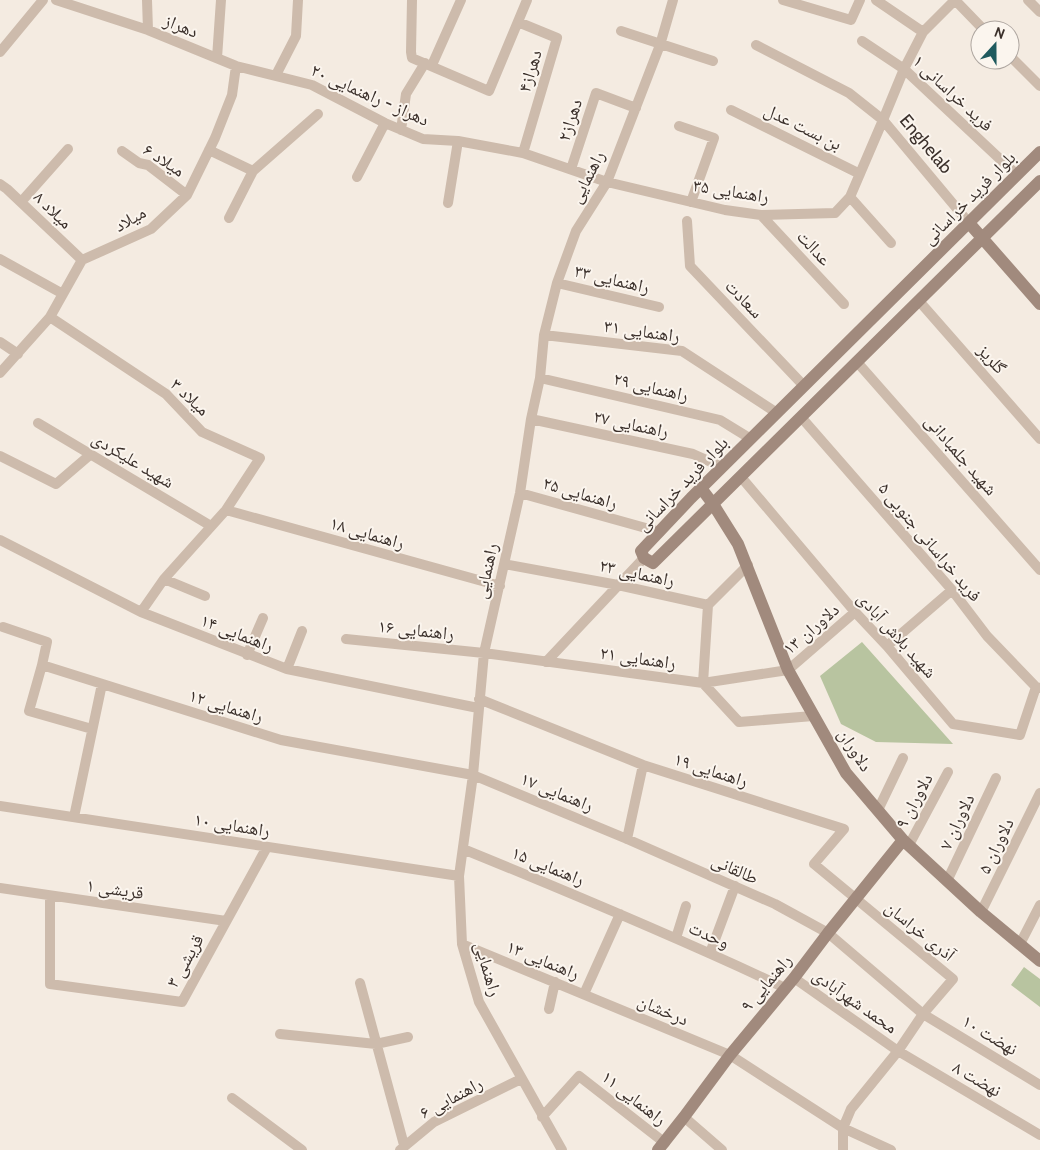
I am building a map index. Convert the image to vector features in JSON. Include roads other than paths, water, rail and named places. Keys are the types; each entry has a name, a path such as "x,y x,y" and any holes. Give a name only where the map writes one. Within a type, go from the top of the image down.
{"street":[{"path":"0,52 43,0"},
{"name":"دهراز","path":"56,0 148,30 236,66"},
{"path":"147,0 148,30"},
{"path":"217,58 220,0"},
{"path":"276,75 296,36 298,0"},
{"path":"412,0 411,56 489,91 527,0"},
{"path":"401,130 406,94 428,64 461,0"},
{"name":"راهنمایی","path":"562,1150 479,1002 462,944 459,876 473,776 484,653 520,493 531,419 540,378 544,336 557,283 576,231 607,182 660,45 673,0"},
{"path":"783,0 851,20 860,0"},
{"path":"876,0 923,32"},
{"path":"883,120 904,69 923,32 955,0 974,20"},
{"path":"1028,0 1040,12"},
{"name":"دهراز۴","path":"518,22 557,38 522,153"},
{"path":"621,31 713,61"},
{"name":"فرید خراسانی ۱","path":"862,41 904,69 1017,175"},
{"name":"Enghelab","path":"756,45 849,93 883,120 1040,304"},
{"name":"دهراز - راهنمایی ۲۰","path":"236,66 312,85 385,123 423,139 458,141 522,153 607,182"},
{"name":"میلاد","path":"82,260 151,228 187,195 209,150 232,95 236,66"},
{"path":"1020,66 1040,86"},
{"name":"دهراز۲","path":"571,170 596,93 636,108"},
{"name":"بن بست عدل","path":"731,110 860,174"},
{"path":"229,218 253,171 318,114"},
{"name":"راهنمایی ۳۵","path":"607,182 725,210 761,215 836,213 850,197 883,120"},
{"path":"357,177 385,123"},
{"path":"679,126 714,138 691,202"},
{"path":"448,203 458,141"},
{"path":"21,202 68,150"},
{"path":"209,150 253,171"},
{"name":"میلاد ۶","path":"122,151 139,163 148,165 187,195"},
{"name":"بلوار فرید خراسانی","path":"1040,152 701,488 641,551 644,558 653,564 1040,181"},
{"name":"میلاد ۸","path":"0,184 8,188 82,260"},
{"path":"850,197 891,244"},
{"name":"عدالت","path":"761,215 844,304"},
{"name":"سعادت","path":"686,221 690,266 804,386"},
{"path":"0,259 63,294"},
{"path":"0,373 50,317 82,260"},
{"name":"راهنمایی ۳۳","path":"557,283 659,307"},
{"name":"گلریز","path":"919,301 1040,439"},
{"name":"میلاد ۳","path":"50,317 166,394 202,432 260,458 226,510"},
{"name":"راهنمایی ۳۱","path":"544,336 682,351 777,413"},
{"path":"0,342 18,354"},
{"name":"شهید جلمبادانی","path":"857,362 1040,570"},
{"name":"راهنمایی ۲۹","path":"540,378 720,420 751,439"},
{"name":"فرید خراسانی جنوبی ۵","path":"801,417 952,590 987,636 1038,688"},
{"name":"راهنمایی ۲۷","path":"531,419 693,454 722,467"},
{"name":"شهید علیکردی","path":"38,423 211,526"},
{"path":"0,456 56,484 91,454"},
{"name":"شهید بلاش آبادی","path":"741,477 953,724 1020,735 1038,688"},
{"name":"دلاوران","path":"701,488 738,544 748,565 788,670 846,772 906,842 981,912 1040,962"},
{"name":"راهنمایی ۲۵","path":"520,493 660,532"},
{"path":"141,612 164,579 226,510"},
{"name":"راهنمایی ۱۸","path":"226,510 500,586"},
{"name":"راهنمایی ۱۴","path":"0,540 141,612 247,655 287,669 479,703"},
{"path":"546,662 644,558"},
{"name":"راهنمایی ۲۳","path":"504,564 618,585 708,605"},
{"path":"748,565 708,605 703,683 739,722 813,716"},
{"path":"164,579 205,596"},
{"path":"887,646 952,590"},
{"name":"دلاوران ۱۳","path":"788,670 855,612"},
{"path":"247,655 263,618"},
{"path":"3,626 47,642 29,711 92,729"},
{"path":"287,669 302,632"},
{"name":"راهنمایی ۱۶","path":"346,639 484,653"},
{"name":"راهنمایی ۲۱","path":"484,653 703,683 788,670"},
{"name":"راهنمایی ۱۲","path":"42,665 281,740 473,776"},
{"path":"74,817 102,684"},
{"name":"راهنمایی ۱۹","path":"479,703 643,765 844,830 814,864 855,899"},
{"path":"878,810 904,758"},
{"path":"627,838 643,765"},
{"name":"دلاوران ۹","path":"906,842 948,772"},
{"name":"راهنمایی ۱۷","path":"473,776 627,838"},
{"name":"دلاوران ۷","path":"947,881 996,778"},
{"name":"دلاوران ۵","path":"981,912 1040,793"},
{"name":"راهنمایی ۱۰","path":"0,806 459,876"},
{"name":"طالقانی","path":"627,838 775,904 828,933 923,1014"},
{"name":"راهنمایی ۹","path":"662,1146 730,1055 794,978 855,899 906,842"},
{"name":"قریشی ۳","path":"50,896 50,984 182,1002 267,847"},
{"name":"راهنمایی ۱۵","path":"463,849 620,914"},
{"path":"710,953 735,886"},
{"name":"قریشی ۱","path":"0,888 226,921"},
{"name":"آذری خراسان","path":"855,899 953,979 923,1014"},
{"path":"1020,944 1040,905"},
{"path":"676,938 686,906"},
{"path":"584,994 620,914"},
{"name":"وحدت","path":"620,914 784,988"},
{"name":"راهنمایی ۱۳","path":"462,944 584,994"},
{"name":"محمد شهرآبادی","path":"794,978 898,1051"},
{"path":"549,1009 555,982"},
{"path":"360,983 402,1148"},
{"name":"درخشان","path":"584,994 730,1055 843,1128 891,1150"},
{"path":"843,1150 843,1128 851,1109 898,1051 923,1014"},
{"name":"نهضت ۱۰","path":"923,1014 1040,1085"},
{"path":"280,1034 376,1044 408,1036"},
{"name":"نهضت ۸","path":"898,1051 1040,1135"},
{"name":"راهنمایی ۱۱","path":"542,1117 579,1076 662,1146"},
{"name":"راهنمایی ۶","path":"402,1148 434,1122 522,1079"},
{"path":"232,1098 302,1150"},
{"path":"684,1117 722,1150"}]}
